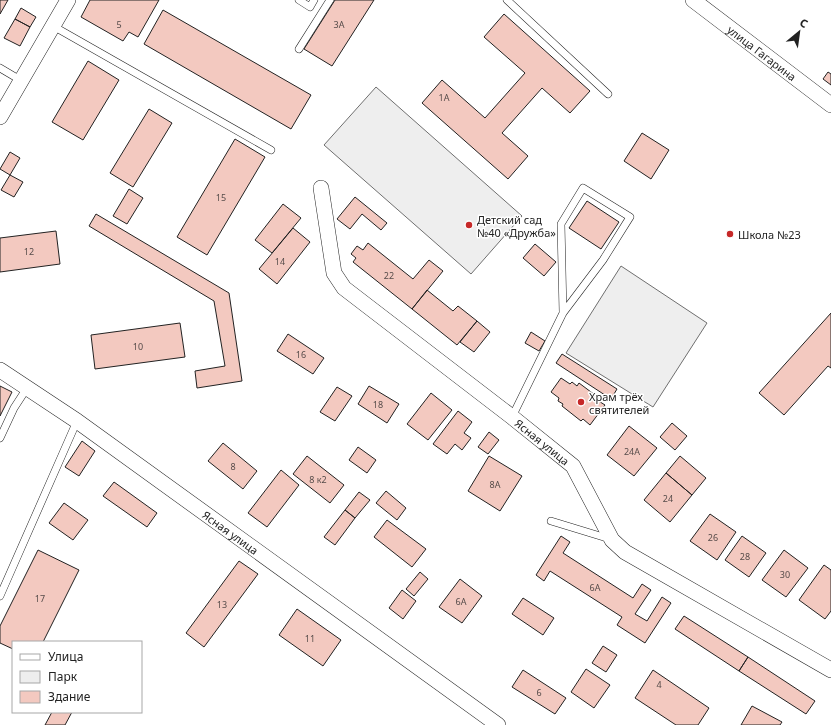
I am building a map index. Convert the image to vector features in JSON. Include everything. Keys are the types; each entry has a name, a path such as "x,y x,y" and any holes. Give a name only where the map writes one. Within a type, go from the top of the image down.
{"street":[{"path":"0,117 68,0"},
{"name":"улица Гагарина","path":"693,0 831,105"},
{"name":"Ясная улица","path":"321,188 334,273 344,288 512,417 573,466 612,540 625,552 831,670"},
{"name":"Ясная улица","path":"0,370 77,420 498,725"}],"lane":[{"path":"299,0 310,7 314,0"},
{"path":"299,49 330,0"},
{"path":"507,0 608,94"},
{"path":"53,26 271,150"},
{"path":"0,68 22,81"},
{"path":"512,417 563,313 603,260 630,217 583,188 561,224 563,313"},
{"path":"0,438 14,408 27,388"},
{"path":"0,596 77,420"},
{"path":"551,522 612,540"}],"green space":[{"path":"376,87 522,216 471,274 324,145"},
{"path":"621,266 707,323 653,407 566,353"}],"building":[{"path":"0,0 8,0 0,14"},
{"path":"90,0 159,0 138,37 129,32 123,41 81,17"},
{"path":"335,0 374,0 332,66 304,49"},
{"path":"21,8 36,17 30,27 15,19"},
{"path":"163,10 311,95 291,129 144,44"},
{"path":"504,14 590,91 570,113 542,88 502,133 528,156 508,179 422,103 442,80 485,118 525,73 484,37"},
{"path":"15,19 30,27 20,46 4,38"},
{"path":"88,61 119,80 83,140 52,122"},
{"path":"828,72 831,74 831,85 823,79"},
{"path":"149,109 172,123 133,187 110,173"},
{"path":"642,133 669,150 651,179 624,161"},
{"path":"235,139 265,157 207,255 177,237"},
{"path":"10,152 20,158 10,175 0,169"},
{"path":"10,175 23,182 14,197 1,190"},
{"path":"129,189 143,198 127,224 113,216"},
{"path":"355,197 387,223 381,230 362,214 350,229 337,219"},
{"path":"587,201 619,222 601,249 569,228"},
{"path":"283,204 301,218 272,253 255,240"},
{"path":"96,214 229,293 242,381 197,388 195,371 225,366 214,301 89,226"},
{"path":"293,228 310,242 277,284 259,269"},
{"path":"56,231 60,264 0,272 0,238"},
{"path":"368,243 413,279 429,260 443,271 412,309 353,262 356,258 351,254 357,246 363,250"},
{"path":"535,244 556,262 544,276 523,258"},
{"path":"427,290 453,311 458,306 477,321 457,345 412,309"},
{"path":"831,313 831,368 828,366 784,415 759,393"},
{"path":"477,321 490,332 474,352 460,342"},
{"path":"180,323 185,357 95,369 91,335"},
{"path":"531,332 545,341 539,351 525,343"},
{"path":"288,334 324,358 313,374 277,351"},
{"path":"562,354 617,389 611,399 556,363"},
{"name":"Храм трёх святителей","path":"561,378 570,384 572,382 577,386 579,383 599,398 597,400 605,405 590,425 583,419 581,421 562,406 563,404 558,401 559,398 551,392"},
{"path":"0,386 12,392 0,416"},
{"path":"369,386 399,404 387,423 358,404"},
{"path":"337,387 352,396 335,421 320,412"},
{"path":"431,393 452,410 428,440 407,424"},
{"path":"458,411 472,422 464,433 471,438 462,450 455,444 447,454 433,444"},
{"path":"672,423 687,436 675,450 660,437"},
{"path":"629,426 657,448 634,476 607,455"},
{"path":"489,432 499,440 488,454 478,447"},
{"path":"82,441 95,451 79,476 65,467"},
{"path":"223,443 257,471 243,489 208,461"},
{"path":"358,447 376,460 367,473 349,460"},
{"path":"307,456 344,485 330,503 293,474"},
{"path":"489,456 522,476 500,511 468,491"},
{"path":"680,456 706,478 692,495 666,473"},
{"path":"281,470 299,485 267,527 248,513"},
{"path":"666,473 692,495 670,522 644,500"},
{"path":"114,482 157,513 147,527 103,496"},
{"path":"386,491 406,508 397,520 376,503"},
{"path":"359,492 370,500 355,518 345,510"},
{"path":"64,503 88,520 73,540 49,523"},
{"path":"345,510 355,518 335,545 324,537"},
{"path":"710,514 736,532 717,560 690,541"},
{"path":"387,520 426,549 412,567 374,537"},
{"path":"561,536 570,542 563,553 633,598 642,584 651,590 635,614 647,621 662,597 671,603 645,643 617,625 622,617 550,571 544,581 536,575"},
{"path":"742,536 766,553 749,577 725,560"},
{"path":"38,550 79,570 44,641 12,641 12,649 0,643 0,626"},
{"path":"784,550 808,568 786,597 762,580"},
{"path":"239,561 258,574 204,647 186,633"},
{"path":"824,565 831,570 831,611 825,619 799,600"},
{"path":"420,572 428,579 414,596 406,589"},
{"path":"460,579 482,596 462,623 439,607"},
{"path":"402,590 416,601 403,619 389,608"},
{"path":"523,598 554,618 543,635 512,614"},
{"path":"297,609 341,640 323,666 279,635"},
{"path":"684,616 748,657 739,671 675,629"},
{"path":"603,646 617,655 606,672 592,663"},
{"path":"748,657 815,701 806,714 739,671"},
{"path":"586,669 610,685 594,708 571,692"},
{"path":"523,670 566,698 555,714 512,687"},
{"path":"653,670 709,708 698,725 676,725 635,698"},
{"path":"752,706 782,722 780,725 741,725"},
{"path":"51,713 71,713 65,725 45,725"}],"place":[{"name":"Детский сад №40 «Дружба»","path":"469,225"},
{"name":"Школа №23","path":"730,234"},
{"name":"Храм трёх святителей","path":"581,402"}]}
